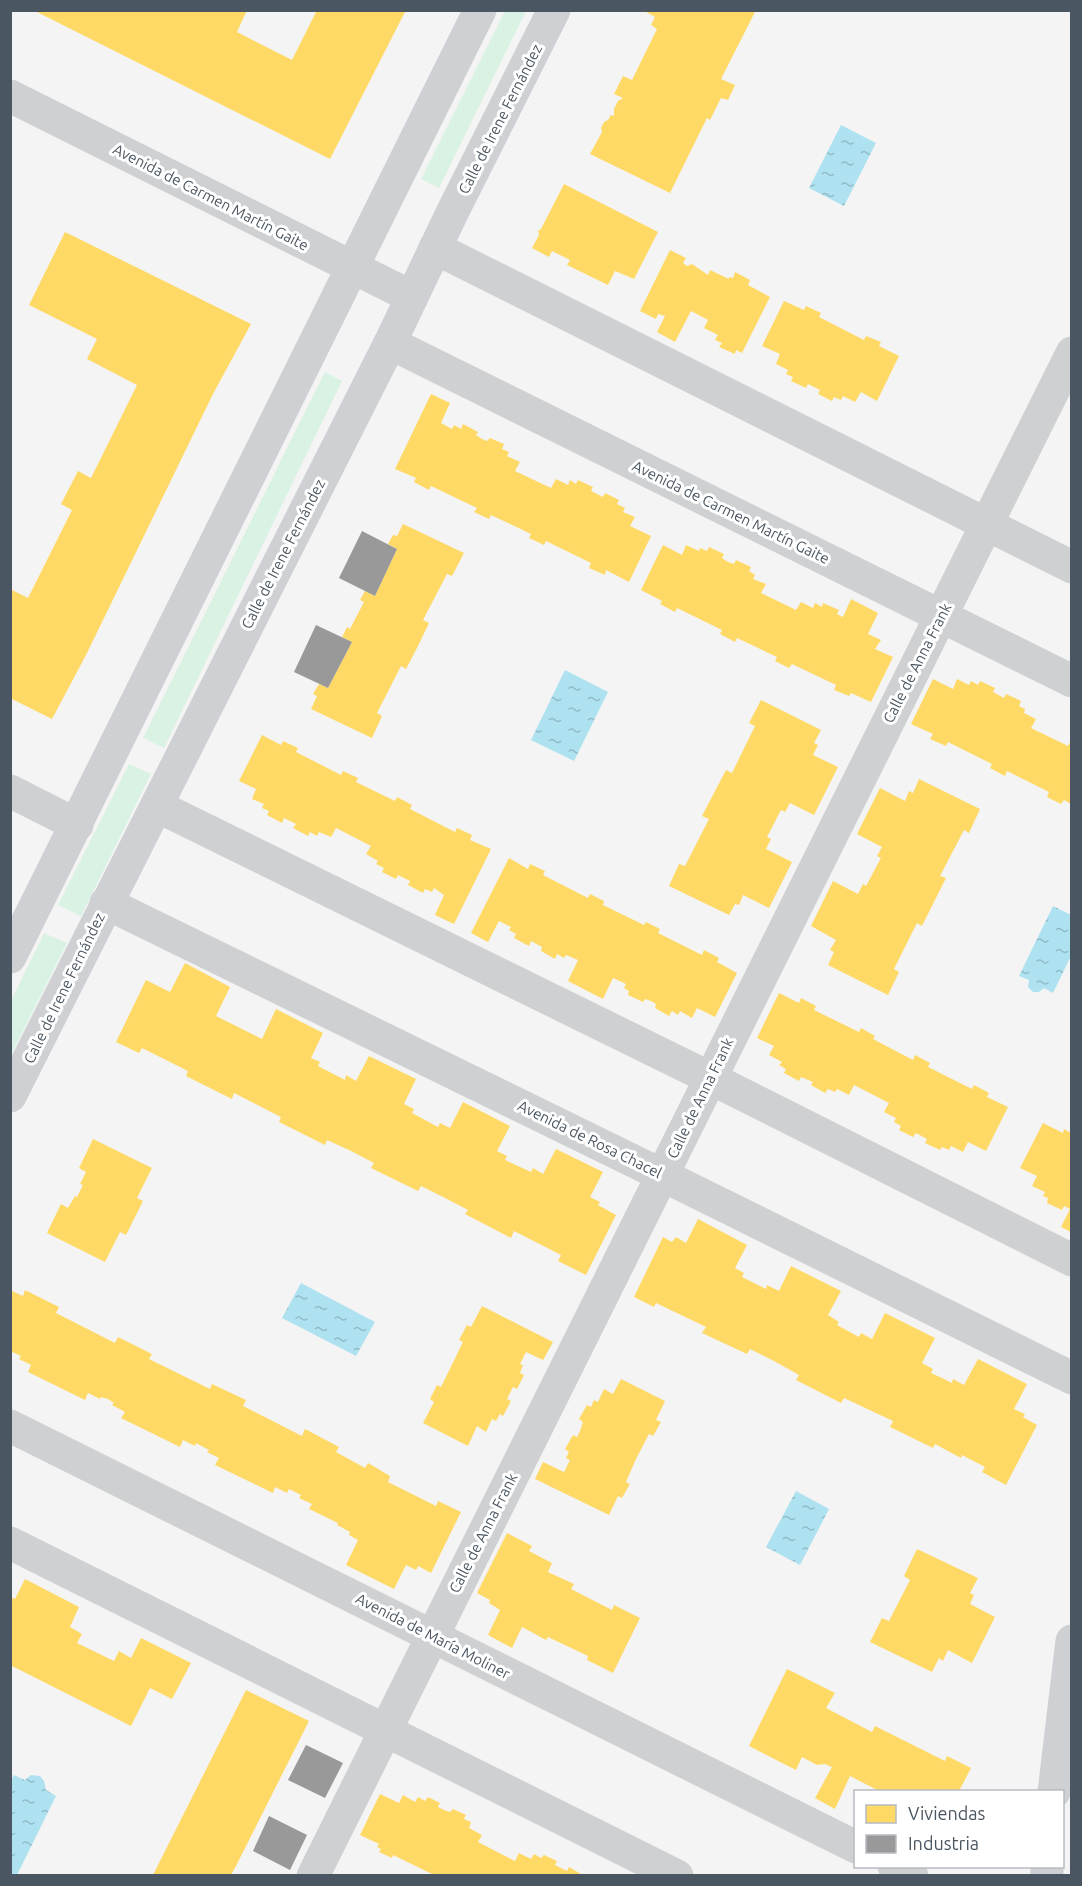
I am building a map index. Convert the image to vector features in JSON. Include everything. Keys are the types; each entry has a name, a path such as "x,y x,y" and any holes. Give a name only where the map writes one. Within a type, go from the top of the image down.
{"street":[{"path":"10,957 480,10"},
{"name":"Calle de Irene Fernández","path":"10,1096 390,343 554,10"},
{"name":"Avenida de Carmen Martín Gaite","path":"10,96 412,297"},
{"path":"435,248 1071,567"},
{"name":"Avenida de Carmen Martín Gaite","path":"390,343 1071,681"},
{"name":"Calle de Anna Frank","path":"313,1875 1071,353"},
{"path":"10,791 77,825"},
{"path":"157,806 710,1078 1071,1260"},
{"name":"Avenida de Rosa Chacel","path":"106,903 1071,1378"},
{"name":"Avenida de María Moliner","path":"10,1426 854,1847"},
{"path":"10,1543 677,1875"},
{"path":"1054,1790 1071,1641"},
{"path":"898,1868 912,1875"}],"green space":[{"path":"505,11 526,11 439,188 421,179"},
{"path":"325,372 342,381 164,748 143,738"},
{"path":"129,764 151,774 81,916 58,905"},
{"path":"44,933 67,943 11,1055 11,1001"}],"water":[{"path":"841,125 876,143 844,206 809,188"},
{"path":"565,670 608,692 574,761 531,740"},
{"path":"1053,906 1071,915 1071,956 1053,993 1044,988 1039,992 1033,992 1028,987 1029,980 1019,976"},
{"path":"301,1283 375,1322 356,1356 282,1318"},
{"path":"796,1491 829,1509 800,1565 766,1547"},
{"path":"14,1775 25,1780 31,1775 40,1776 46,1790 56,1796 17,1875 11,1876 10,1782"}],"building: Viviendas":[{"path":"33,10 247,10 237,32 292,60 317,10 406,10 330,159"},
{"path":"643,10 756,10 721,79 735,85 728,100 721,98 710,120 707,118 670,193 590,154 602,132 604,122 611,115 614,116 614,109 618,101 623,98 614,94 623,76 632,80 657,29 651,25 655,17"},
{"path":"564,184 658,232 634,279 615,271 608,285 567,265 570,260 552,251 549,257 532,248 539,235 538,231"},
{"path":"65,232 251,324 213,394 86,655 52,719 10,698 10,589 28,598 72,510 61,504 78,471 91,478 137,385 87,359 97,339 29,305"},
{"path":"670,250 686,258 683,263 687,266 692,264 708,275 710,270 729,279 729,277 733,278 735,272 750,280 748,285 770,297 742,353 736,350 735,354 719,347 722,343 715,340 718,335 704,328 708,320 691,311 675,342 657,332 665,316 658,314 656,319 640,311"},
{"path":"784,301 804,310 806,306 821,313 819,317 864,340 866,336 881,342 879,346 899,356 877,401 861,392 855,402 843,396 841,400 834,397 832,401 818,394 820,390 808,384 806,388 791,381 793,377 786,374 788,370 776,364 780,354 762,346"},
{"path":"431,394 450,403 441,423 452,429 454,425 461,429 463,424 478,432 476,435 482,439 487,441 490,438 504,444 502,449 509,452 507,456 520,462 515,471 551,488 556,479 568,485 570,480 576,484 578,480 593,487 591,491 603,497 605,493 619,500 617,504 625,508 623,512 635,517 630,526 651,536 629,582 606,570 605,575 589,568 591,563 546,541 544,545 529,538 531,534 491,515 489,519 474,512 477,508 431,486 429,490 414,482 416,478 395,469"},
{"path":"403,524 464,553 452,576 447,574 423,620 429,623 406,669 401,666 377,713 382,716 372,738 311,709 317,696 313,694 319,684 328,688 352,642 342,637 347,627 350,629 364,602 360,600 365,591 375,596 397,549 388,544 393,535 397,536"},
{"path":"663,545 682,555 686,545 699,551 700,548 707,551 709,547 724,554 722,558 728,562 734,564 736,560 751,567 749,571 755,575 753,579 766,584 761,593 796,610 801,602 813,608 815,603 822,607 823,603 839,610 837,614 843,617 851,599 878,613 868,634 881,640 875,649 893,657 871,702 851,693 849,696 834,690 836,685 792,664 789,668 775,661 777,657 737,638 735,642 720,634 722,630 677,608 675,612 660,604 662,601 641,590"},
{"path":"933,679 953,689 957,679 969,685 971,681 978,685 980,681 995,688 993,692 1004,698 1006,694 1021,701 1019,706 1025,709 1024,713 1036,719 1031,728 1068,746 1071,740 1071,804 1064,800 1061,804 1047,797 1049,792 1007,771 1005,776 990,768 992,764 948,742 946,746 930,739 933,734 911,724"},
{"path":"761,700 821,730 814,743 818,745 813,755 838,767 814,815 790,803 785,812 781,810 767,837 771,839 766,849 792,862 769,908 743,895 739,905 735,904 729,915 669,886 679,864 685,866 709,819 702,816 726,770 732,773 755,726 749,723"},
{"path":"262,735 281,745 283,741 298,748 296,752 341,775 343,771 358,778 356,782 395,801 397,797 412,805 410,809 455,832 457,828 472,835 470,840 491,849 454,924 435,915 444,895 434,888 432,892 425,889 423,893 408,885 410,881 398,875 396,879 382,872 384,868 376,864 378,861 366,854 371,846 336,828 331,837 319,832 317,836 310,832 308,836 293,828 296,824 284,818 282,823 267,815 269,811 262,808 264,804 252,799 256,789 239,781"},
{"path":"919,779 980,809 969,833 964,830 940,876 946,878 922,926 917,923 894,969 899,972 888,995 828,965 834,952 830,950 836,940 811,926 833,881 858,894 863,884 866,886 881,858 877,856 882,847 857,834 880,788 905,801 909,791 913,793"},
{"path":"509,858 528,869 530,864 545,871 543,875 588,898 590,894 604,901 603,905 644,925 646,922 660,929 658,933 702,955 704,950 719,958 717,962 737,973 715,1017 697,1008 692,1018 680,1011 678,1015 672,1011 669,1016 655,1008 656,1004 651,1001 645,999 643,1002 628,995 629,991 624,988 626,984 613,978 603,999 568,981 578,960 566,955 564,958 557,954 555,959 541,951 542,947 531,941 529,946 514,938 516,934 509,930 511,927 499,921 488,942 471,933"},
{"path":"185,963 230,987 216,1016 262,1039 276,1009 323,1033 311,1058 320,1062 318,1066 345,1080 346,1075 356,1081 369,1056 416,1079 404,1104 414,1109 412,1113 438,1127 440,1123 450,1128 463,1102 510,1126 497,1151 507,1156 505,1160 531,1172 533,1168 543,1174 556,1149 603,1172 590,1197 600,1202 598,1205 616,1215 586,1275 558,1261 561,1255 514,1231 511,1238 465,1214 468,1210 421,1186 418,1191 371,1168 374,1163 351,1151 327,1140 325,1145 279,1122 281,1117 234,1093 232,1099 186,1076 188,1071 142,1048 139,1053 116,1042 146,980 170,992"},
{"path":"779,993 799,1003 801,998 816,1006 814,1010 859,1032 861,1028 875,1036 873,1039 913,1060 915,1055 930,1063 928,1067 972,1089 974,1085 989,1093 987,1097 1008,1107 986,1151 968,1142 963,1152 951,1146 949,1150 942,1147 940,1150 925,1143 927,1139 916,1133 913,1137 899,1130 901,1126 894,1122 896,1118 884,1112 889,1103 854,1085 849,1095 837,1089 835,1092 828,1089 825,1093 811,1085 813,1082 801,1077 799,1081 784,1073 786,1069 779,1065 782,1062 769,1055 774,1046 757,1038"},
{"path":"1043,1123 1063,1133 1064,1129 1071,1133 1071,1232 1061,1227 1070,1209 1064,1206 1062,1210 1047,1203 1048,1198 1043,1196 1045,1192 1032,1186 1037,1176 1020,1168"},
{"path":"93,1139 152,1168 137,1198 143,1201 126,1235 120,1232 105,1262 47,1233 61,1204 68,1208 83,1185 80,1184 86,1172 79,1168"},
{"path":"698,1219 747,1245 735,1268 744,1273 742,1277 766,1289 767,1285 779,1291 791,1266 841,1291 828,1315 839,1322 837,1325 859,1337 861,1333 872,1339 885,1313 935,1338 922,1363 933,1369 931,1373 952,1383 953,1379 964,1385 978,1359 1027,1384 1014,1409 1025,1414 1023,1417 1037,1425 1006,1485 982,1472 985,1467 962,1455 961,1458 935,1444 933,1448 890,1427 893,1421 844,1398 841,1403 796,1380 799,1375 774,1361 750,1349 747,1354 702,1333 706,1327 656,1303 654,1307 634,1297 663,1237 672,1242 676,1237 686,1243"},
{"path":"10,1290 23,1296 25,1290 59,1307 56,1313 115,1343 118,1337 152,1354 149,1359 210,1389 212,1384 246,1400 243,1406 302,1436 305,1429 339,1447 336,1452 365,1468 368,1463 390,1476 388,1482 436,1506 438,1501 461,1512 431,1573 418,1566 416,1570 406,1565 394,1589 346,1565 358,1540 349,1535 350,1532 337,1525 338,1523 309,1509 312,1504 299,1498 301,1495 289,1489 287,1493 275,1487 273,1493 215,1465 219,1458 196,1443 195,1446 183,1440 180,1447 121,1418 125,1412 112,1405 114,1403 108,1399 101,1397 100,1399 88,1393 85,1400 28,1372 31,1365 19,1359 21,1356 10,1351"},
{"path":"482,1306 553,1342 543,1360 526,1352 520,1364 523,1365 520,1373 524,1375 517,1389 513,1387 507,1399 511,1401 503,1416 500,1414 496,1421 492,1419 486,1432 477,1426 468,1446 423,1423 434,1402 430,1399 437,1385 441,1387 463,1342 459,1340 467,1325 471,1327"},
{"path":"621,1379 665,1401 656,1420 661,1422 653,1436 649,1434 626,1482 630,1484 622,1498 618,1496 609,1515 535,1479 543,1462 564,1472 570,1460 566,1458 569,1452 565,1449 573,1435 577,1437 580,1431 583,1422 579,1419 587,1405 591,1407 594,1400 598,1402 604,1389 613,1394"},
{"path":"507,1533 532,1546 529,1551 552,1563 548,1572 574,1584 571,1589 612,1610 614,1605 640,1618 613,1673 587,1660 588,1656 548,1637 546,1640 522,1627 512,1648 488,1635 500,1610 489,1603 490,1600 477,1593"},
{"path":"917,1549 978,1578 970,1593 974,1595 970,1604 995,1617 972,1663 948,1650 943,1661 939,1658 932,1672 870,1642 882,1618 889,1621 910,1580 904,1576"},
{"path":"25,1579 79,1607 70,1627 82,1634 77,1643 114,1661 119,1651 131,1658 141,1638 191,1663 172,1699 150,1688 131,1726 10,1665 10,1597 15,1599"},
{"path":"787,1669 835,1693 826,1708 872,1732 875,1726 945,1761 947,1756 971,1768 960,1790 877,1790 850,1776 835,1809 815,1798 832,1767 825,1764 817,1765 802,1757 796,1770 749,1746"},
{"path":"246,1690 309,1721 231,1875 153,1875"},
{"path":"380,1794 399,1803 403,1795 415,1802 418,1797 425,1801 428,1797 440,1803 438,1807 444,1810 450,1812 453,1809 466,1815 464,1819 471,1822 469,1828 482,1835 478,1842 515,1861 519,1853 531,1859 534,1854 541,1858 544,1855 557,1861 555,1865 567,1871 569,1867 581,1875 434,1875 393,1855 392,1858 379,1852 381,1849 377,1847 379,1844 360,1835"}],"building: Industria":[{"path":"362,531 397,549 375,596 339,578"},
{"path":"316,625 352,642 328,688 294,672"},
{"path":"306,1745 343,1763 325,1798 288,1780"},
{"path":"269,1816 307,1835 290,1870 253,1851"}]}
